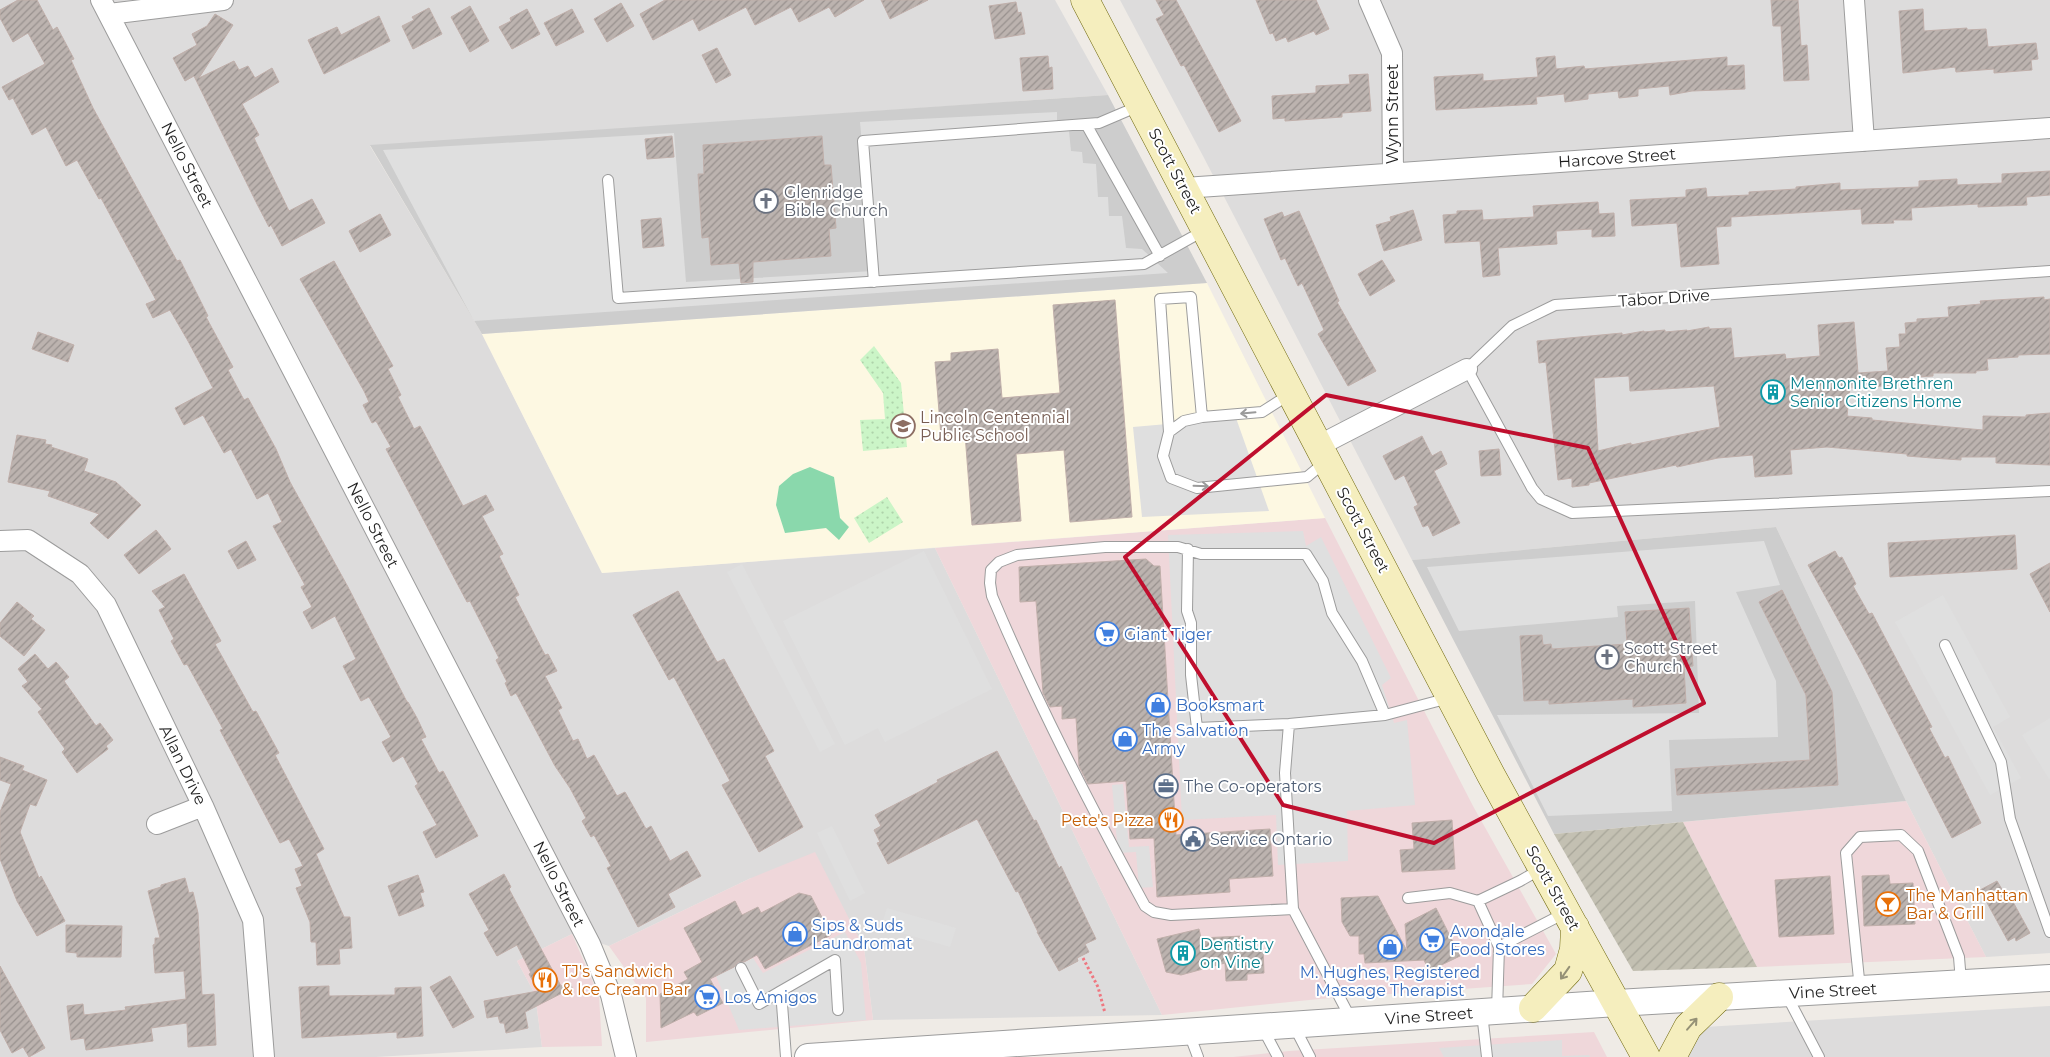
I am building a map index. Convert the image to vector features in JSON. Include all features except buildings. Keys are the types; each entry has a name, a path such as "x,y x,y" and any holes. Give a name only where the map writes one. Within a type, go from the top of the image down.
{"main road":[{"name":"Scott Street","path":"1085,0 1450,698 1646,1057"},
{"path":"1533,1008 1568,972 1574,950 1571,920"},
{"path":"1672,1057 1688,1027 1718,997"}],"street":[{"path":"105,7 223,0"},
{"name":"Wynn Street","path":"1370,0 1392,53 1393,173"},
{"path":"1854,0 1864,141"},
{"name":"Nello Street","path":"105,7 590,944 611,995 626,1057"},
{"name":"Harcove Street","path":"1184,188 2050,128"},
{"name":"Tabor Drive","path":"1322,454 1467,369"},
{"name":"Allan Drive","path":"0,541 28,540 80,574 106,605 203,806 253,920 264,1057"},
{"path":"157,824 203,806"},
{"name":"Vine Street","path":"808,1057 913,1054 1189,1032 1533,1008 2050,978"}],"lane":[{"path":"874,282 863,141 1099,123 1140,105"},
{"path":"1086,124 1160,256"},
{"path":"608,180 618,298 1144,264 1206,230"},
{"name":"Tabor Drive","path":"1467,369 1512,326 1555,305 2050,271"},
{"path":"1202,417 1191,297 1160,299 1168,432 1163,456 1171,478 1197,488 1308,477 1322,454"},
{"path":"1467,369 1532,488 1541,500 1572,513 2050,491"},
{"path":"1168,432 1184,421 1202,417 1262,412 1291,393"},
{"path":"1293,909 1171,915 1154,912 1145,906 1066,759 1017,654 992,596 991,570 999,562 1017,555 1105,547 1178,546 1201,554 1306,554 1323,581 1332,613 1362,661 1385,715"},
{"path":"1188,549 1186,611 1191,623 1191,675 1197,728 1288,724 1385,715 1450,698"},
{"path":"1945,645 2001,762 2010,819 2050,932"},
{"path":"1288,724 1286,773 1293,909 1352,1021"},
{"path":"1860,989 1846,853 1860,837 1901,835 1918,851 1959,957 1961,983"},
{"path":"1408,898 1450,893 1478,901 1520,882 1542,868"},
{"path":"1478,901 1499,947 1490,1011 1488,1057"},
{"path":"1499,947 1571,920"},
{"path":"741,968 758,1004 835,960 838,1010"},
{"path":"781,991 786,1057"},
{"path":"1786,993 1819,1057"},
{"path":"1293,1025 1310,1057"},
{"path":"1262,1027 1278,1057"},
{"path":"1189,1032 1198,1057"}],"path":[{"path":"1083,958 1098,988 1105,1013"}],"highlighted area":[{"path":"1326,395 1588,448 1704,703 1434,843 1283,805 1125,557"}],"shaded area":[{"path":"0,0 1055,0 1108,95 370,146 482,334 602,573 935,548 1162,1015 873,1020 864,948 751,878 609,946 572,934 517,961 535,994 542,1047 376,1057 0,1057"},
{"path":"1120,0 2050,0 2050,953 1986,957 1906,801 1776,527 1412,560"},
{"path":"1108,95 1207,283 482,334 370,145"},
{"path":"1057,112 1057,130 1069,131 1071,151 1082,152 1083,163 1096,164 1098,197 1108,197 1109,216 1122,216 1126,248 1142,249 1168,273 474,321 383,150 674,133 686,282 873,271 860,122"},
{"name":"Lincoln Centennial Public School","path":"1207,283 1325,518 602,573 482,334"},
{"path":"1236,418 1269,511 1142,517 1133,427"},
{"path":"1325,518 1473,806 1556,954 1532,984 1319,999 1162,1015 935,548"},
{"path":"1776,527 1906,801 1554,834 1412,560"},
{"path":"1303,531 1306,546 1321,537 1391,678 1382,685 1394,723 1407,720 1415,805 1347,811 1348,861 1278,865 1276,815 1182,820 1168,535"},
{"path":"1764,541 1780,585 1736,592 1776,681 1778,737 1669,740 1672,811 1548,816 1497,715 1699,713 1695,601 1617,606 1618,617 1459,631 1427,567"},
{"path":"924,551 992,689 885,742 878,728 845,745 783,621"},
{"path":"742,564 835,744 820,752 727,572"},
{"path":"1943,595 2010,717 1993,727 2021,778 1990,795 1895,622"},
{"path":"2050,718 2050,778 2049,779 2022,735"},
{"path":"1123,784 1129,847 1149,846 1153,887 1139,888 1136,852 1118,853 1112,785"},
{"path":"1906,801 1986,957 1757,967 1683,822"},
{"path":"1683,822 1757,967 1633,971 1554,834"},
{"path":"832,826 865,893 850,901 817,833"},
{"path":"815,852 864,948 873,1020 646,1042 646,998 609,946 751,878"},
{"path":"887,908 956,928 950,947 881,927"},
{"path":"845,932 861,963 866,1020 739,1030 716,976 753,958 763,973"},
{"path":"572,934 599,996 602,1046 542,1047 535,994 517,961"},
{"path":"2050,1006 2050,1057 1683,1057 1705,1027"},
{"path":"1594,1032 1607,1057 1233,1057 1289,1051"},
{"path":"1562,1040 1562,1056 1589,1055 1590,1057 1444,1057 1439,1048"}],"green space":[{"path":"874,346 901,383 907,447 863,451 860,420 885,419 883,393 860,360"},
{"path":"810,467 834,477 840,518 849,527 839,540 826,528 785,533 776,505 779,486 793,474"},
{"path":"887,497 903,522 869,543 854,518"}],"place":[{"name":"Glenridge Bible Church","path":"766,201"},
{"name":"Mennonite Brethren Senior Citizens Home","path":"1773,392"},
{"name":"Lincoln Centennial Public School","path":"903,426"},
{"name":"Giant Tiger","path":"1107,634"},
{"name":"Scott Street Church","path":"1607,657"},
{"name":"Booksmart","path":"1158,705"},
{"name":"The Salvation Army","path":"1125,739"},
{"name":"The Co-operators","path":"1166,786"},
{"name":"Pete's Pizza","path":"1171,820"},
{"name":"Service Ontario","path":"1193,839"},
{"name":"The Manhattan Bar & Grill","path":"1888,904"},
{"name":"Sips & Suds Laundromat","path":"795,934"},
{"name":"Avondale Food Stores","path":"1432,940"},
{"name":"M. Hughes, Registered Massage Therapist","path":"1390,947"},
{"name":"Dentistry on Vine","path":"1183,953"},
{"name":"TJ's Sandwich & Ice Cream Bar","path":"545,980"},
{"name":"Los Amigos","path":"707,997"}]}
